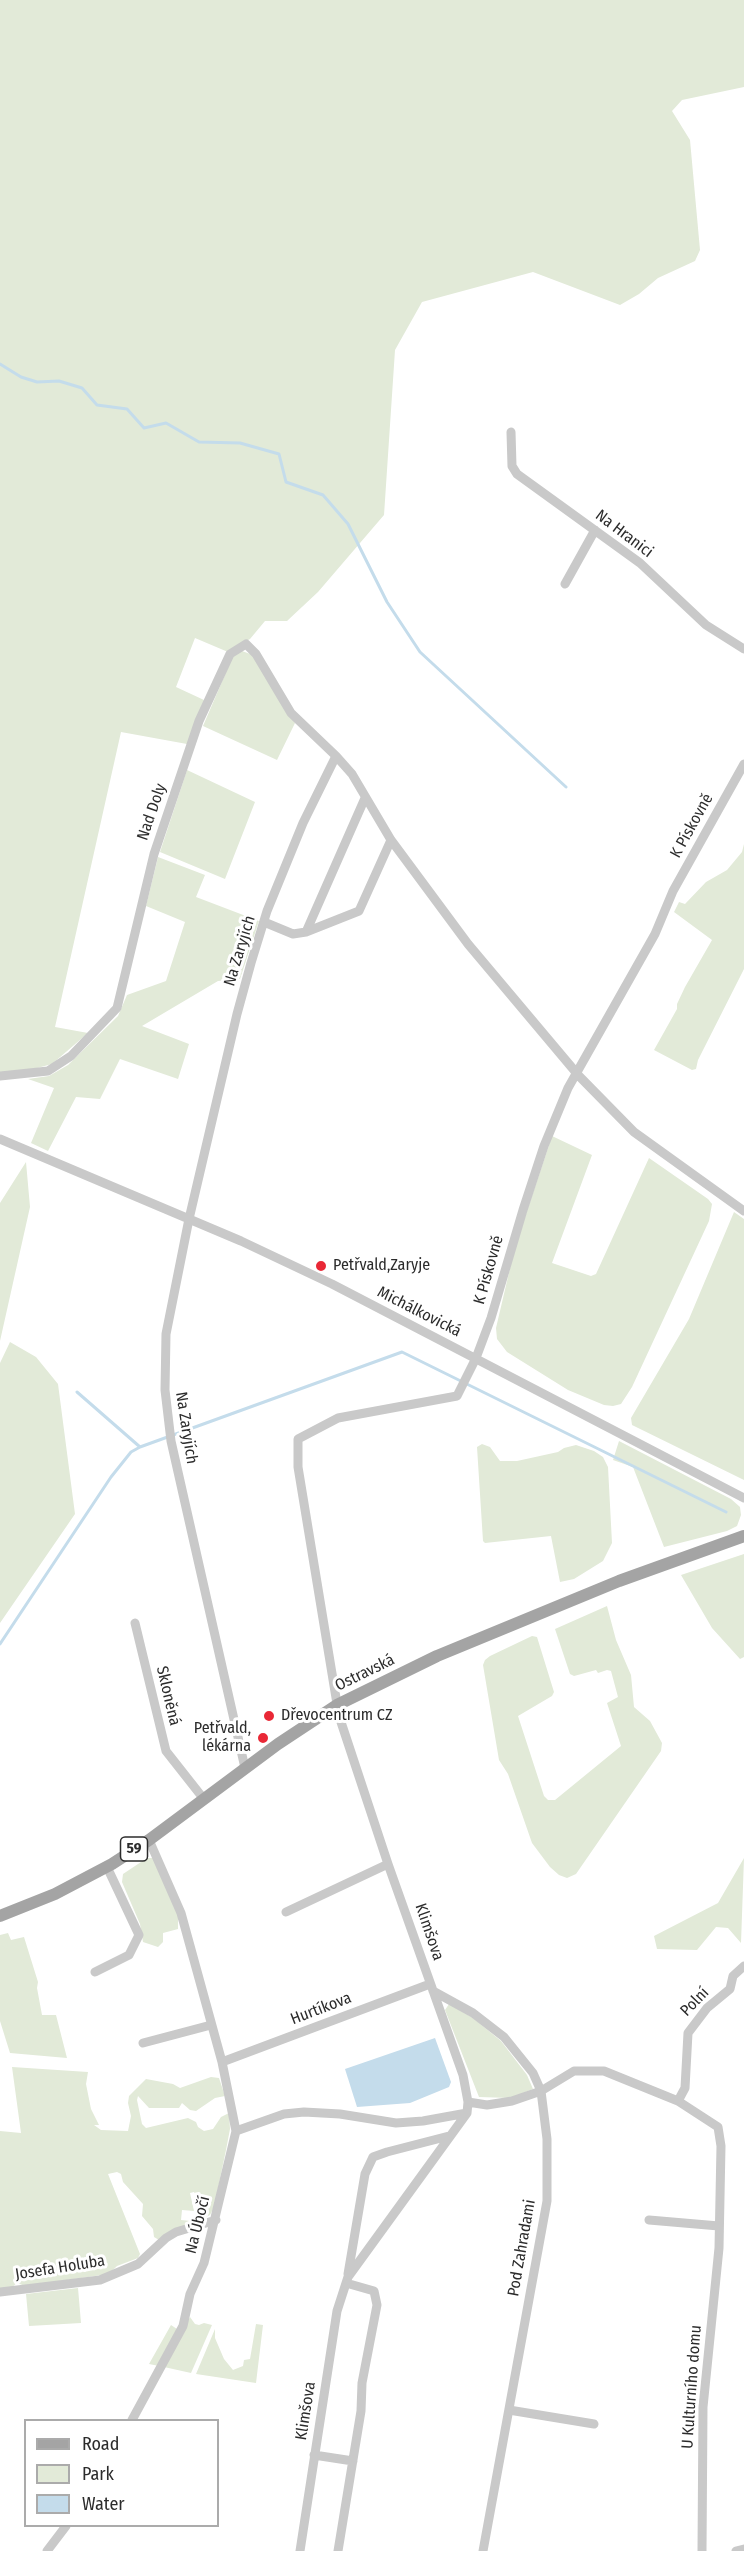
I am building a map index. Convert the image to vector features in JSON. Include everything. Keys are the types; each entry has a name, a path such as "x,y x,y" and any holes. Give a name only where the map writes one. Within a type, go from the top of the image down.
{"main road":[{"name":"Ostravská","path":"0,1916 55,1894 106,1867 149,1840 278,1743 337,1705 437,1656 619,1581 744,1536"}],"street":[{"name":"Na Hranici","path":"511,432 512,466 516,474 640,563 706,625 744,649"},
{"path":"565,584 595,531"},
{"name":"Nad Doly","path":"0,1076 48,1071 70,1056 117,1008 154,854 199,721 230,654 246,644 256,654 291,713 336,756"},
{"path":"336,756 352,774 391,840 468,944 576,1071 634,1132 744,1211"},
{"name":"Na Zaryjích","path":"245,1768 171,1441 165,1390 166,1334 189,1220 237,1014 264,922 303,823 336,756"},
{"name":"K Pískovně","path":"337,1705 298,1467 298,1439 338,1418 457,1396 476,1358 491,1318 507,1258 544,1146 576,1071 588,1056 649,944 674,891 744,764"},
{"path":"306,932 365,798"},
{"path":"264,922 293,934 306,932 359,911 391,840"},
{"name":"Michálkovická","path":"0,1140 324,1280 744,1498"},
{"name":"Skloněná","path":"135,1623 166,1751 203,1798"},
{"name":"Klimšova","path":"337,1705 388,1864 463,2076 468,2102 467,2113 449,2136 440,2153 347,2280"},
{"name":"Na Úbočí","path":"133,2419 183,2326 190,2294 204,2263 216,2220 236,2131 222,2062 181,1913 149,1840"},
{"path":"286,1912 388,1864"},
{"path":"95,1972 129,1955 139,1935 106,1867"},
{"name":"Polní","path":"678,2101 685,2088 687,2033 707,2008 730,1989 733,1976 744,1966"},
{"path":"432,1988 473,2013 504,2037 533,2073 541,2091"},
{"name":"Hurtíkova","path":"222,2062 432,1988"},
{"path":"143,2043 212,2025"},
{"name":"U Kulturního domu","path":"468,2102 487,2105 512,2101 541,2091 574,2071 604,2071 678,2101 718,2127 721,2146 719,2248 703,2407 702,2551"},
{"name":"Pod Zahradami","path":"483,2551 547,2201 547,2139 541,2091"},
{"path":"236,2131 284,2114 304,2112 349,2115 396,2123 467,2113"},
{"name":"Klimšova","path":"300,2551 337,2311 347,2280 365,2174 373,2157 449,2136"},
{"name":"Josefa Holuba","path":"0,2292 84,2282 111,2276 138,2264 171,2235 216,2220"},
{"path":"649,2220 719,2226"},
{"path":"339,2551 361,2411 362,2383 377,2305 374,2291 347,2280"},
{"path":"509,2410 594,2424"},
{"path":"314,2455 353,2461"},
{"path":"47,2551 65,2527"},
{"path":"736,2551 744,2549"}],"green space":[{"path":"0,0 744,0 744,87 682,100 672,111 690,140 700,250 695,261 658,278 639,294 620,305 533,272 422,302 395,350 384,515 318,592 287,621 265,621 250,639 228,652 195,638 176,687 204,700 187,744 121,732 55,1027 88,1033 52,1064 26,1071 0,1072"},
{"path":"242,651 253,655 295,723 277,760 203,726 233,656"},
{"path":"187,770 255,802 225,879 160,852"},
{"path":"744,844 744,969 698,1060 696,1069 692,1070 654,1050 677,1009 685,987 712,940 674,912 679,902 685,904 706,882 727,870 742,852"},
{"path":"158,857 205,875 196,897 259,921 240,979 218,981 142,1026 189,1044 178,1079 120,1059 100,1099 76,1097 48,1151 31,1143 54,1088 28,1079 49,1076 68,1065 118,1016 127,995 166,981 185,922 146,906"},
{"path":"552,1136 592,1155 552,1263 591,1276 596,1274 649,1158 712,1204 709,1221 632,1387 621,1404 613,1406 604,1405 568,1390 507,1352 497,1339 496,1328 515,1247"},
{"path":"26,1162 30,1207 0,1341 0,1203"},
{"path":"734,1212 744,1219 744,1480 632,1425 631,1418 689,1319"},
{"path":"10,1342 36,1357 58,1384 75,1514 0,1623 0,1363"},
{"path":"619,1441 731,1499 740,1507 741,1515 737,1526 727,1531 664,1547 633,1467 613,1460"},
{"path":"482,1444 490,1447 500,1461 517,1461 558,1452 576,1445 594,1451 603,1457 608,1467 612,1543 603,1561 574,1579 560,1582 551,1536 485,1543 483,1541 477,1447"},
{"path":"744,1554 744,1657 740,1659 712,1628 681,1575"},
{"path":"607,1606 616,1640 631,1675 634,1707 650,1721 662,1743 661,1751 576,1874 567,1878 559,1875 550,1867 532,1843 508,1774 499,1760 483,1665 490,1656 532,1636 537,1637 554,1692 552,1696 518,1716 544,1796 548,1800 555,1800 621,1746 607,1703 618,1697 611,1671 598,1673 596,1670 574,1676 570,1674 555,1629"},
{"path":"147,1858 155,1858 178,1913 178,1929 163,1933 163,1942 158,1947 143,1942 140,1924 122,1882 123,1874"},
{"path":"744,1858 741,1943 728,1928 716,1927 697,1950 657,1949 654,1936 718,1903"},
{"path":"8,1933 11,1940 24,1937 38,1982 42,2015 56,2015 67,2058 10,2053 0,2021 0,1935"},
{"path":"449,2004 473,2018 501,2041 527,2075 533,2089 510,2098 479,2097 445,2010"},
{"path":"12,2067 88,2072 86,2084 91,2109 99,2125 94,2125 101,2130 128,2131 131,2116 129,2096 146,2079 173,2084 180,2088 211,2077 219,2078 225,2096 215,2098 196,2111 190,2110 182,2103 179,2108 149,2108 138,2096 142,2124 146,2128 188,2118 196,2122 198,2127 204,2131 213,2129 221,2117 229,2113 230,2129 214,2207 210,2215 159,2240 154,2237 153,2229 142,2216 143,2204 123,2182 121,2174 117,2172 108,2174 140,2254 138,2258 117,2266 109,2274 25,2286 17,2283 11,2288 0,2289 0,2131 21,2133","holes":["194,2192 203,2205 201,2216 191,2221 181,2220 182,2210 194,2211 190,2193"]},
{"path":"78,2288 81,2323 29,2326 26,2294"},
{"path":"190,2317 195,2324 212,2325 191,2373 164,2367"},
{"path":"256,2324 263,2325 256,2383 196,2374 215,2329 215,2338 224,2359 233,2370 243,2366 244,2360 250,2359"},
{"path":"171,2325 177,2329 159,2366 149,2364"}],"water":[{"path":"435,2038 451,2082 449,2087 410,2103 357,2107 345,2069"}],"waterway":[{"path":"0,364 21,377 37,382 59,381 82,388 97,405 127,409 144,428 166,423 199,442 240,443 279,454 286,482 323,495 348,524 387,602 420,652 566,787"},
{"path":"0,1644 111,1477 131,1452 402,1352 726,1512"},
{"path":"77,1392 140,1447"}],"place":[{"name":"Petřvald,Zaryje","path":"321,1266"},
{"name":"Dřevocentrum CZ","path":"269,1716"},
{"name":"Petřvald, lékárna","path":"263,1738"}]}
